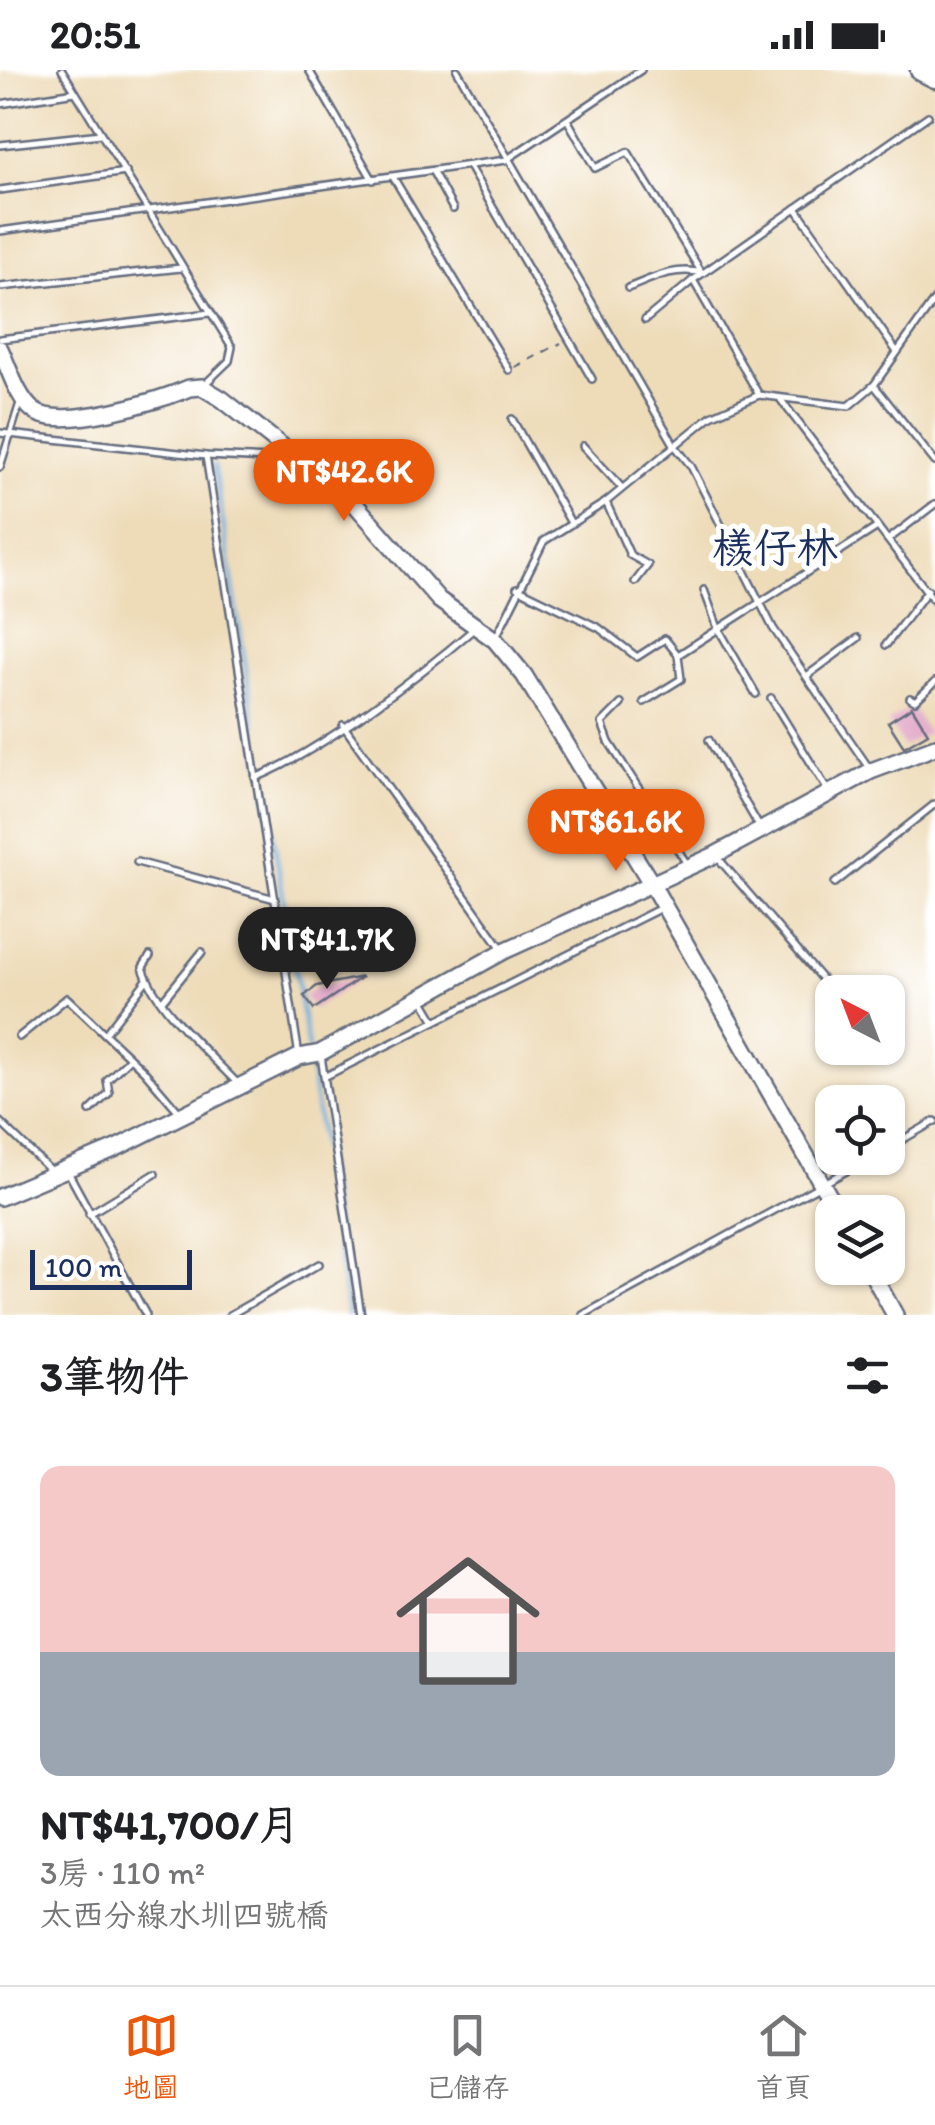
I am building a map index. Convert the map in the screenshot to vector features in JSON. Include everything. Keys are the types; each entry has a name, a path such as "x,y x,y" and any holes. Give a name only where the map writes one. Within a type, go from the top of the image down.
{"highway":[{"path":"921,70 935,77"}],"street":[{"path":"0,348 22,398 49,419 72,419 202,387 304,460 354,503 439,600 495,640 524,675 651,883 828,1195"},
{"path":"0,1198 299,1058 320,1052 504,951 716,855 871,770 935,747"},
{"path":"878,1285 895,1315"}],"lane":[{"path":"62,70 212,313 233,355 202,387"},
{"path":"308,70 372,180"},
{"path":"457,70 506,160 675,446 691,466 761,605 871,770"},
{"path":"0,231 506,160 641,70"},
{"path":"0,104 75,92"},
{"path":"645,320 702,273 928,116"},
{"path":"568,121 595,168 628,152 702,273"},
{"path":"0,145 101,134"},
{"path":"470,168 592,380"},
{"path":"0,190 127,172"},
{"path":"432,172 453,209"},
{"path":"393,177 510,370"},
{"path":"796,208 897,352"},
{"path":"0,287 182,268"},
{"path":"628,288 665,273 686,269 702,273"},
{"path":"693,280 759,394"},
{"path":"495,640 517,588 544,542 606,502 711,416 759,394 781,400 849,406 874,384 932,312 935,299"},
{"path":"0,339 212,313"},
{"path":"874,384 935,462"},
{"path":"0,467 22,398"},
{"path":"781,400 935,602"},
{"path":"512,420 571,523"},
{"path":"0,433 206,456 304,460"},
{"path":"583,446 622,488"},
{"path":"206,456 299,1058"},
{"path":"606,502 630,555 648,565 635,582"},
{"path":"890,539 935,504"},
{"path":"678,655 876,528"},
{"path":"517,588 599,628 630,655 637,657 666,639 678,655 681,679 644,702"},
{"path":"704,590 718,628 756,694"},
{"path":"886,645 928,590"},
{"path":"255,778 275,770 344,725 477,626"},
{"path":"808,676 858,638"},
{"path":"910,698 915,701 935,682"},
{"path":"771,698 829,793"},
{"path":"621,704 602,722 609,742 689,866"},
{"path":"344,725 504,951"},
{"path":"709,740 762,831"},
{"path":"835,882 935,804"},
{"path":"716,855 818,975"},
{"path":"138,862 275,898"},
{"path":"326,1076 664,907"},
{"path":"163,1000 202,952"},
{"path":"150,956 142,967 146,980 241,1086"},
{"path":"105,1034 146,980"},
{"path":"420,996 435,1021"},
{"path":"19,1037 66,998 130,1058 182,1116"},
{"path":"320,1052 361,1315"},
{"path":"90,1111 109,1093 107,1080 130,1058"},
{"path":"905,1138 935,1121"},
{"path":"0,1122 61,1172 146,1315"},
{"path":"89,1214 155,1174"},
{"path":"583,1315 839,1175"},
{"path":"230,1315 319,1264"}],"path":[{"path":"510,370 570,338"}],"building":[{"path":"912,707 928,733 904,747 888,722"},
{"path":"362,977 314,1009 304,996 317,986"}],"waterway":[{"path":"214,466 261,764"},
{"path":"266,792 308,1048"},
{"path":"309,1058 348,1315"}],"district":[{"name":"檨仔林","path":"775,547"}]}
